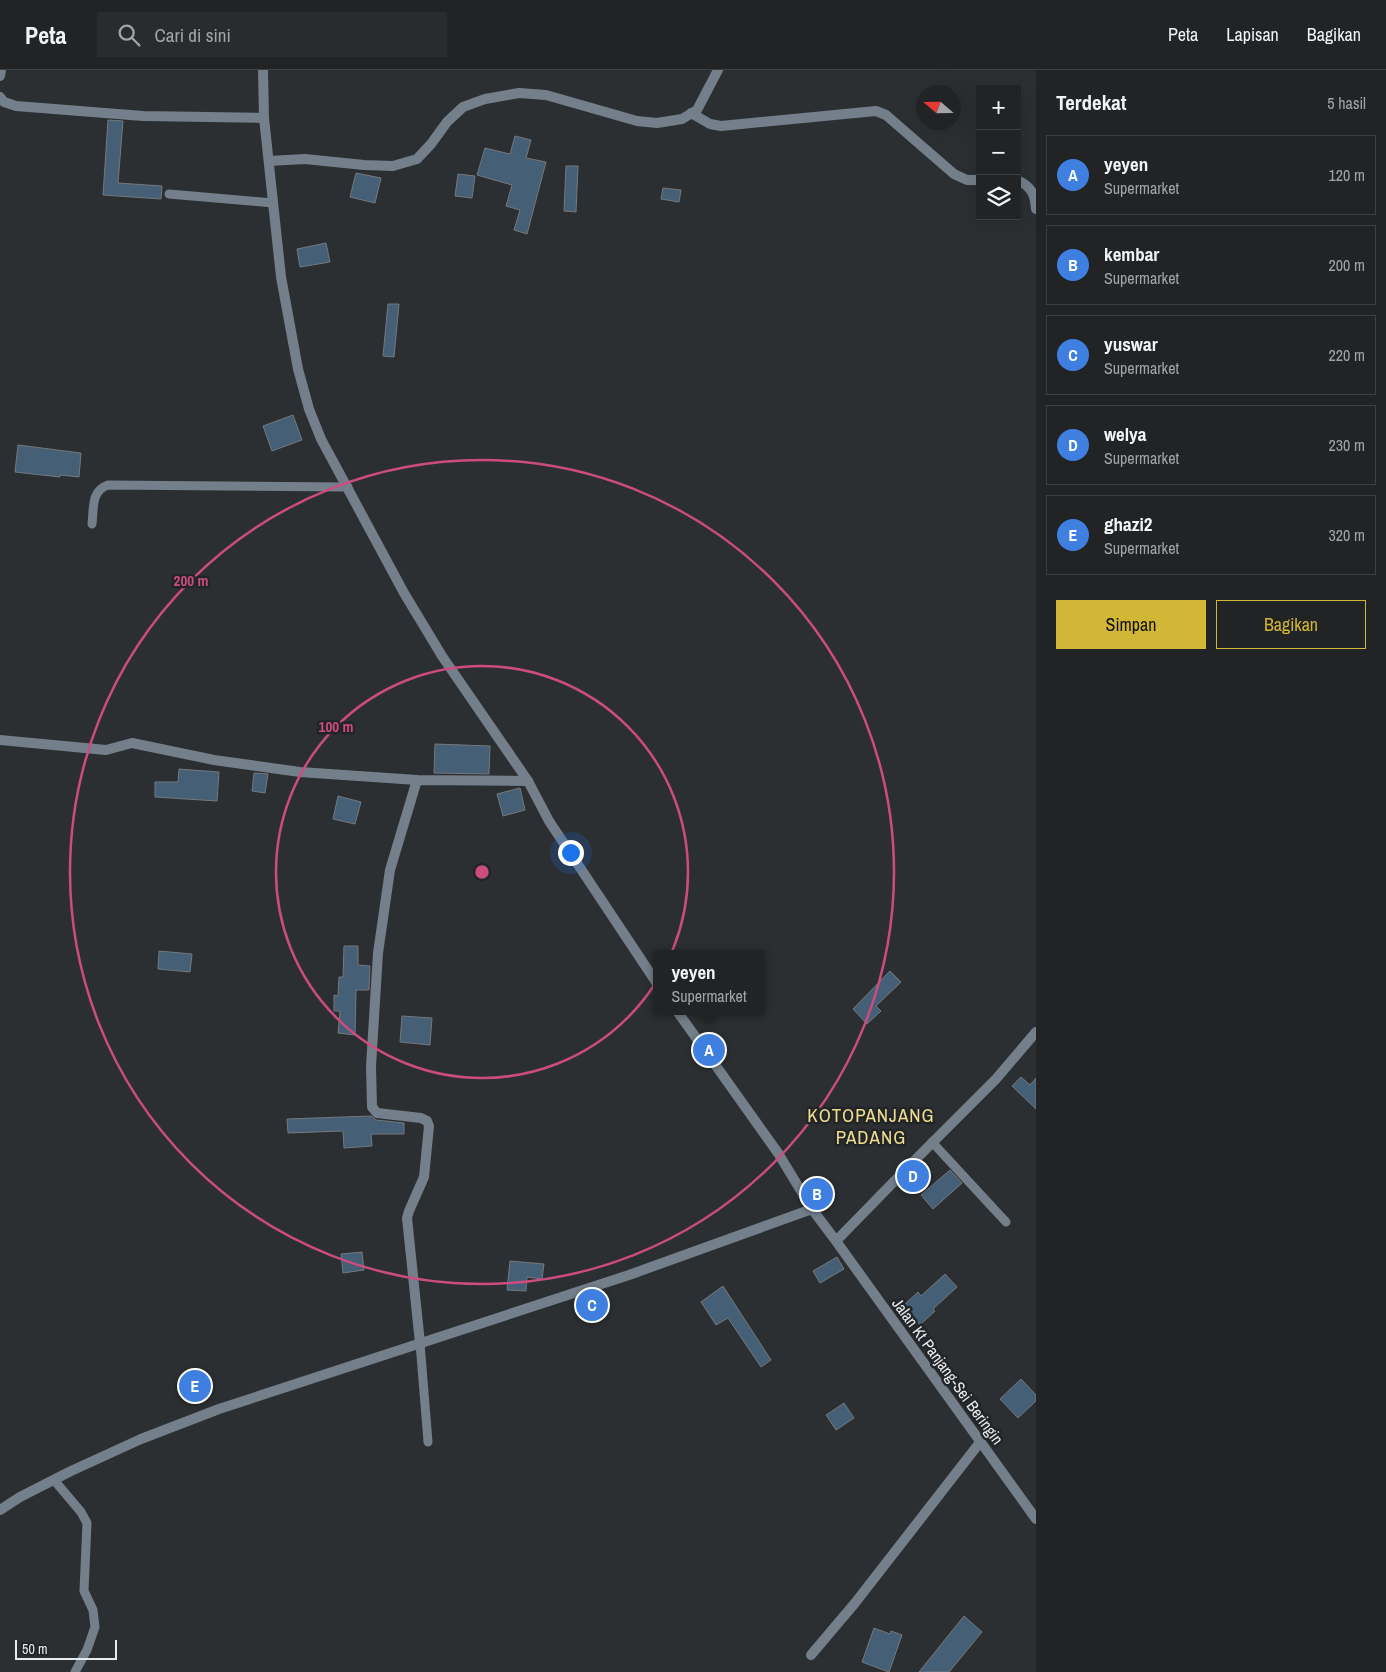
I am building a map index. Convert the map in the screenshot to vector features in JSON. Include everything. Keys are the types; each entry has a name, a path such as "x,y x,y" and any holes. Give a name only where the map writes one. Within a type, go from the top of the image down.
{"street":[{"path":"0,76 1,70"},
{"path":"263,70 264,118 281,277 298,369 309,409 321,438 404,593 437,648 528,781 554,829 653,978"},
{"path":"269,161 305,159 393,166 417,159 447,122 463,107 485,99 519,93 546,95 637,121 657,123 682,118 697,110 718,70"},
{"path":"0,96 4,102 16,106 143,116 264,118"},
{"path":"692,113 710,124 721,126 876,111 886,115 954,174 967,180 976,180"},
{"path":"1021,182 1032,189 1036,209"},
{"path":"0,740 106,750 132,742 214,760 290,770 417,780 528,781"},
{"path":"417,780 390,870 378,953 371,1066 372,1107 374,1111 421,1118 427,1121 429,1126 424,1177 408,1211 407,1218 420,1343"},
{"name":"Jalan Kt Panjang-Sei Beringin","path":"680,1015 778,1154 812,1209 1036,1519"},
{"path":"836,1241 996,1079 1036,1032"},
{"path":"0,1510 20,1497 141,1439 218,1409 286,1389 629,1275 812,1209"},
{"path":"811,1655 855,1604 981,1441"}],"lane":[{"path":"169,194 273,203"},
{"path":"92,524 96,492 108,485 348,487"},
{"path":"932,1142 1006,1222"},
{"path":"420,1343 428,1442"},
{"path":"54,1480 82,1512 87,1523 84,1591 94,1610 95,1627 87,1650 75,1672"}],"building":[{"path":"108,120 123,121 118,183 162,186 161,199 103,195"},
{"path":"515,136 531,140 526,158 546,162 527,234 514,230 520,210 506,206 512,185 477,175 485,148 510,154"},
{"path":"566,166 578,166 576,212 564,211"},
{"path":"356,173 381,178 375,203 350,197"},
{"path":"458,174 475,176 472,198 455,196"},
{"path":"663,188 681,190 679,202 661,199"},
{"path":"326,243 330,262 300,267 297,249"},
{"path":"388,304 399,304 394,357 383,356"},
{"path":"293,415 302,440 272,451 263,426"},
{"path":"18,445 81,453 79,477 15,472"},
{"path":"435,744 490,746 489,774 434,773"},
{"path":"179,769 219,772 217,801 155,797 155,782 178,782"},
{"path":"254,773 268,774 265,793 252,791"},
{"path":"520,788 525,810 503,816 497,794"},
{"path":"338,796 361,802 355,824 333,819"},
{"path":"344,946 358,946 358,965 370,966 369,990 356,990 355,1035 338,1033 340,1011 334,1011 334,995 338,996 339,977 343,977"},
{"path":"159,951 192,954 190,972 158,969"},
{"path":"890,971 901,982 876,1006 881,1011 867,1024 853,1009"},
{"path":"402,1016 432,1018 430,1045 400,1042"},
{"path":"1021,1077 1030,1085 1036,1078 1036,1109 1012,1086"},
{"path":"371,1116 376,1120 404,1123 404,1134 371,1134 372,1146 344,1148 343,1131 288,1133 287,1119"},
{"path":"950,1170 962,1183 933,1209 921,1195"},
{"path":"362,1252 364,1270 343,1273 341,1254"},
{"path":"837,1257 844,1269 820,1283 813,1271"},
{"path":"510,1261 544,1264 542,1279 527,1277 526,1291 507,1290"},
{"path":"945,1274 957,1287 933,1309 935,1311 920,1325 903,1306 918,1292 921,1296"},
{"path":"723,1286 771,1360 761,1367 728,1318 716,1325 701,1302"},
{"path":"1021,1379 1036,1395 1036,1401 1018,1418 1000,1399"},
{"path":"844,1403 854,1418 836,1430 826,1415"},
{"path":"964,1616 982,1632 949,1672 919,1672"},
{"path":"874,1628 890,1634 891,1631 902,1635 889,1672 862,1662"}],"place":[{"name":"yeyen","path":"709,1050"},
{"name":"welya","path":"913,1176"},
{"name":"kembar","path":"817,1194"},
{"name":"yuswar","path":"592,1305"},
{"name":"ghazi2","path":"195,1386"}],"district":[{"name":"KOTOPANJANG PADANG","path":"871,1126"}]}
